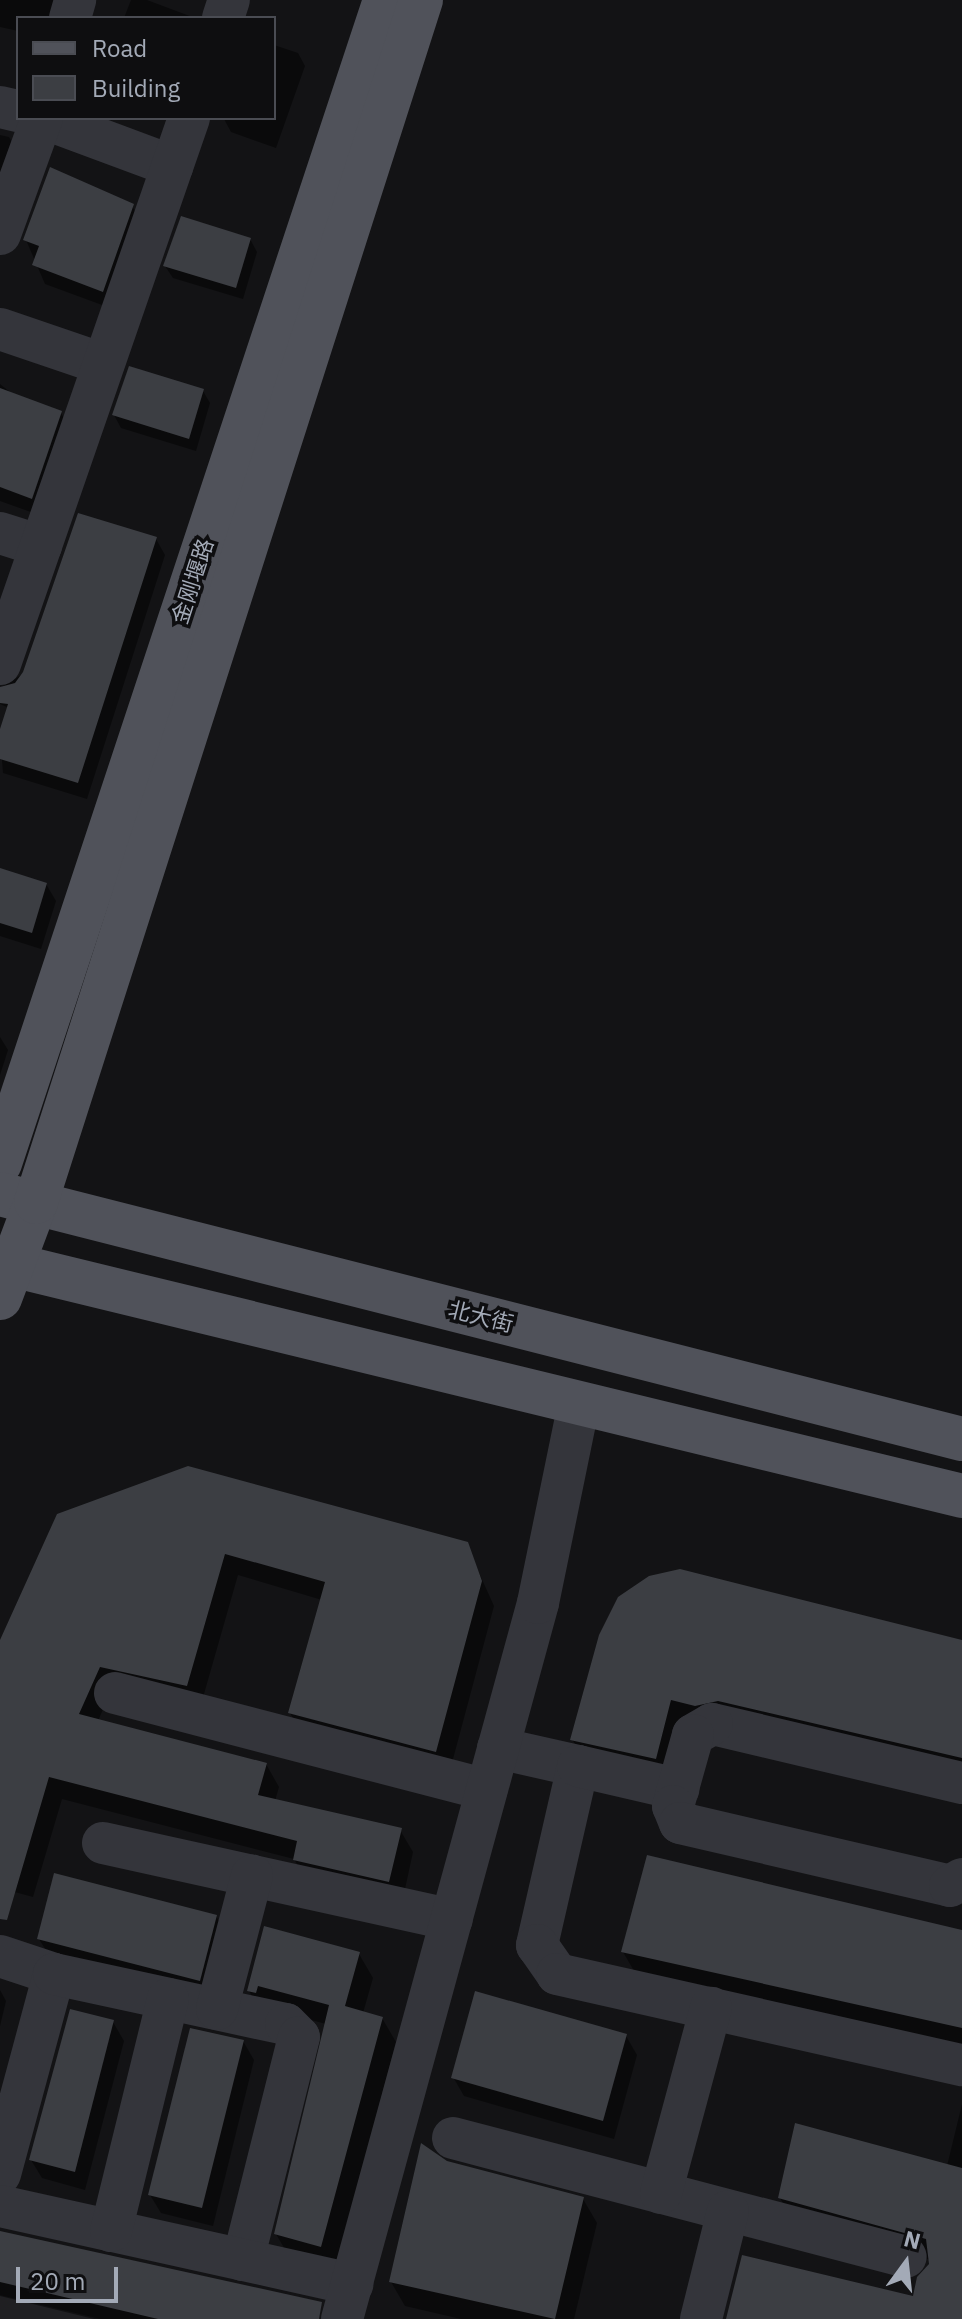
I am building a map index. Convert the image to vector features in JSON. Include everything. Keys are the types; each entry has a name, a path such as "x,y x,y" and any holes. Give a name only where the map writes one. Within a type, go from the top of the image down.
{"main road":[{"name":"金刚堰路","path":"0,1163 385,0"},
{"path":"421,0 18,1198 4,1275 579,1404 962,1496"},
{"name":"北大街","path":"18,1198 962,1439"}],"street":[{"path":"0,234 41,120"},
{"path":"47,120 172,166"},
{"path":"0,664 188,120"},
{"path":"0,329 103,364"},
{"path":"0,533 41,546"},
{"path":"0,2206 243,2260 347,2301 538,1603 579,1404"},
{"path":"115,1693 487,1790"},
{"path":"962,1783 712,1724 693,1735 673,1806 680,1823 950,1886 962,1879"},
{"path":"498,1748 678,1789"},
{"path":"578,1766 537,1945 557,1974 962,2065"},
{"path":"103,1843 452,1920"},
{"path":"217,2009 252,1876"},
{"path":"0,1956 54,1974 286,2024 299,2037 243,2260"},
{"path":"0,2174 9,2106 54,1974"},
{"path":"111,2231 168,1999"},
{"path":"661,2193 711,2008"},
{"path":"453,2138 906,2257"},
{"path":"701,2319 728,2211"}],"shaded area":[{"path":"0,2295 101,2319 0,2319"}],"building":[{"path":"50,167 134,204 103,292 32,265 39,246 23,240"},
{"path":"181,216 251,238 236,288 163,266"},
{"path":"129,366 204,389 189,439 112,415"},
{"path":"0,388 62,411 32,499 0,487"},
{"path":"78,513 157,537 78,783 0,759 0,729 8,704 0,703 0,687 15,683 23,672"},
{"path":"0,868 47,883 32,933 0,923"},
{"path":"188,1466 468,1542 482,1581 436,1752 288,1713 325,1582 225,1554 187,1686 100,1667 79,1714 267,1763 258,1795 402,1828 389,1882 293,1860 297,1841 49,1777 7,1920 0,1919 0,1640 57,1514"},
{"path":"680,1569 962,1640 962,1758 718,1701 695,1706 671,1700 656,1759 570,1740 599,1635 618,1597 649,1576"},
{"path":"647,1855 962,1930 962,2028 621,1952"},
{"path":"54,1873 217,1915 200,1981 37,1939"},
{"path":"264,1926 360,1952 345,2006 383,2017 321,2247 274,2234 329,2005 258,1986 256,1993 247,1991"},
{"path":"475,1991 627,2034 603,2121 451,2078"},
{"path":"70,2009 114,2020 75,2172 29,2160"},
{"path":"190,2028 244,2040 202,2208 148,2195"},
{"path":"795,2123 962,2168 962,2319 726,2319 742,2255 913,2296 917,2277 929,2264 926,2239 778,2198"},
{"path":"421,2143 447,2161 584,2197 555,2319 389,2282"},
{"path":"0,2231 322,2302 319,2319 158,2319 0,2282"}]}
